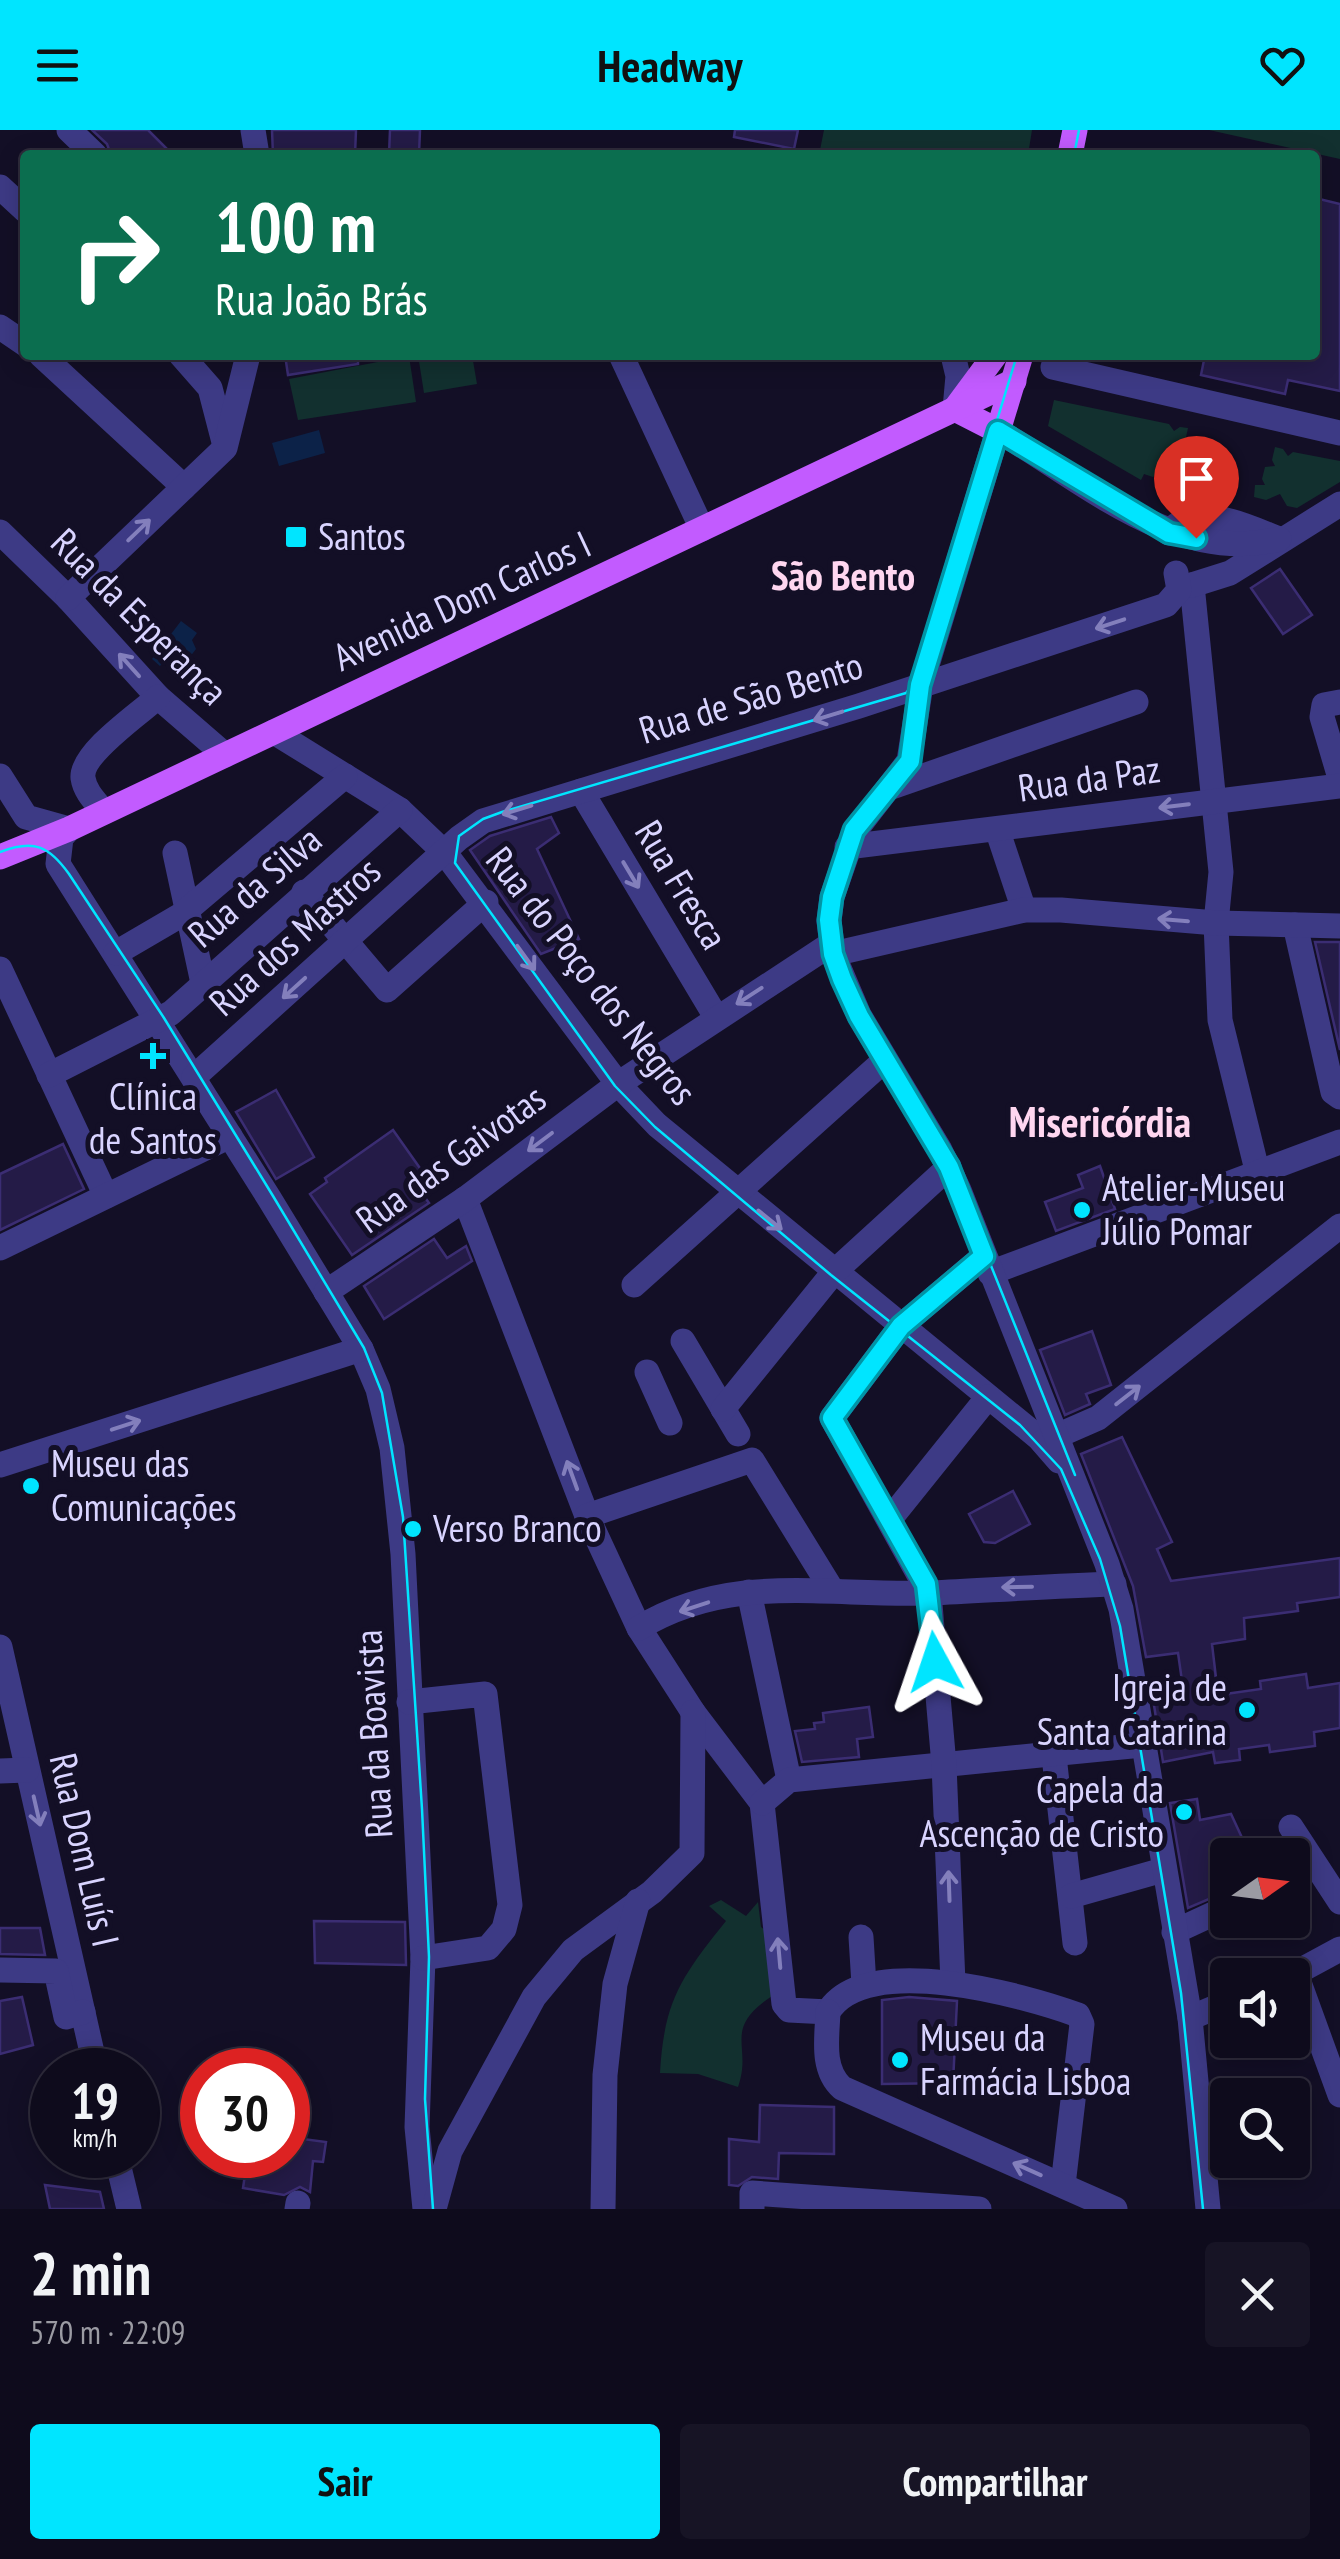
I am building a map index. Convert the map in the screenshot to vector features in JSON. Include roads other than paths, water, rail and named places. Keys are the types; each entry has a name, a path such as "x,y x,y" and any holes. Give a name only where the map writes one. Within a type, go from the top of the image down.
{"main road":[{"name":"Avenida Dom Carlos I","path":"955,409 991,360"},
{"path":"955,409 998,431 1020,360"},
{"name":"Avenida Dom Carlos I","path":"0,858 68,830 1014,381"}],"street":[{"path":"69,130 90,150"},
{"path":"0,187 20,205"},
{"path":"50,360 184,487"},
{"path":"185,360 210,388 225,448"},
{"path":"68,598 225,448 247,360"},
{"path":"623,360 702,529"},
{"path":"954,360 958,376 955,409"},
{"path":"1053,367 1340,433"},
{"path":"1208,2209 1190,2018 1116,1591 1079,1495 1050,1439 1025,1362 949,1167 859,1016 832,949 832,897 847,847 872,804 910,761 920,685 998,431 1169,533 1234,544 1279,539"},
{"path":"1184,579 1218,579 1340,504"},
{"name":"Rua da Esperança","path":"0,532 68,598 158,698 225,755"},
{"path":"1169,533 1166,546 1184,579 1215,800 1221,872 1216,923 1220,1020 1258,1174"},
{"name":"Rua de São Bento","path":"445,853 484,821 1166,606 1177,597 1184,579"},
{"path":"104,812 86,791 82,774 88,758 158,698"},
{"path":"888,788 1136,702"},
{"path":"1332,704 1322,717 1340,778"},
{"name":"Rua do Poço dos Negros","path":"274,732 400,810 445,853 486,902 618,1084 657,1125 986,1395 1050,1439"},
{"path":"0,776 26,816 68,830"},
{"path":"116,953 187,910 345,776"},
{"name":"Rua da Paz","path":"847,847 1340,786"},
{"name":"Rua Fresca","path":"581,791 716,1017"},
{"name":"Rua da Silva","path":"49,1074 160,1020 400,810"},
{"path":"997,829 1024,910"},
{"name":"Rua da Boavista","path":"68,830 61,838 58,864 160,1020 361,1349 378,1389 398,1494 423,1958 417,2127 427,2202"},
{"path":"174,853 203,983"},
{"name":"Rua dos Mastros","path":"194,1077 445,853"},
{"path":"304,892 387,990 486,902"},
{"name":"Rua das Gaivotas","path":"326,1292 465,1199 618,1084 716,1017 832,949 1024,910 1216,923 1340,926"},
{"path":"1295,925 1334,1092 1340,1097"},
{"path":"0,970 106,1196"},
{"path":"634,1284 885,1060"},
{"path":"0,1248 230,1136"},
{"path":"953,1983 944,1766 930,1593 832,1418 901,1326 987,1264 1258,1174 1340,1142"},
{"path":"723,1409 834,1272 949,1167"},
{"path":"465,1199 587,1516 639,1628 692,1712 762,1802 784,2004 788,2010 828,2012"},
{"path":"1050,1439 1098,1418 1340,1226"},
{"path":"683,1341 738,1434"},
{"path":"0,1465 361,1349"},
{"path":"647,1372 670,1423"},
{"path":"890,1519 986,1395"},
{"path":"587,1516 752,1460 832,1590"},
{"path":"639,1628 704,1602 786,1588 930,1593 1116,1591"},
{"path":"749,1592 789,1780"},
{"name":"Rua Dom Luís I","path":"0,1648 91,2048"},
{"path":"409,1702 485,1694 510,1905 504,1929 488,1948 423,1958"},
{"path":"427,2202 450,2150 534,1997 573,1950 638,1901 692,1853 692,1712"},
{"path":"762,1802 789,1780 1142,1746"},
{"path":"1054,1756 1075,1943"},
{"path":"0,1772 28,1770"},
{"path":"1291,1827 1294,1838"},
{"path":"1071,1896 1163,1870"},
{"path":"1310,1877 1340,1902"},
{"path":"603,2209 605,2076 615,1984 638,1901"},
{"path":"1174,1932 1210,1915"},
{"path":"861,1937 864,1986"},
{"path":"1310,1966 1340,1949"},
{"path":"0,1970 56,1971 66,2016 83,2012"},
{"path":"1063,2186 1080,2018 953,1983 864,1986 844,1993 828,2012 827,2063 842,2088 1063,2186 1116,2209"},
{"path":"1190,2018 1210,2010"},
{"path":"1310,2017 1340,2095"},
{"path":"122,2178 129,2209"},
{"path":"752,2201 980,2209"}],"water":[{"path":"319,430 325,453 279,466 272,443"},
{"path":"181,621 197,633 192,640 196,649 183,666 165,660 160,666 152,659"}],"tram line":[{"path":"1075,150 1079,130"},
{"path":"1015,360 918,678 906,693 483,819 459,836 455,863 615,1086 655,1127 831,1275 1020,1425 1061,1469 1100,1559 1120,1626 1181,1993 1203,2209"},
{"path":"926,675 911,761 905,774 874,804 850,847 834,898 831,920 835,954 860,1014 951,1166 1075,1475"},
{"path":"0,852 22,846 40,848 55,857 69,874 164,1018 273,1196 364,1348 382,1393 403,1517 422,1809 429,1957 425,2099 433,2209"}],"place":[{"name":"Santos","path":"296,537"},
{"name":"Clínica de Santos","path":"153,1056"},
{"name":"Atelier-Museu Júlio Pomar","path":"1082,1210"},
{"name":"Museu das Comunicações","path":"31,1486"},
{"name":"Verso Branco","path":"413,1529"},
{"name":"Igreja de Santa Catarina","path":"1247,1710"},
{"name":"Capela da Ascenção de Cristo","path":"1184,1812"},
{"name":"Museu da Farmácia Lisboa","path":"900,2060"}],"district":[{"name":"São Bento","path":"843,576"},
{"name":"Misericórdia","path":"1100,1122"}]}
